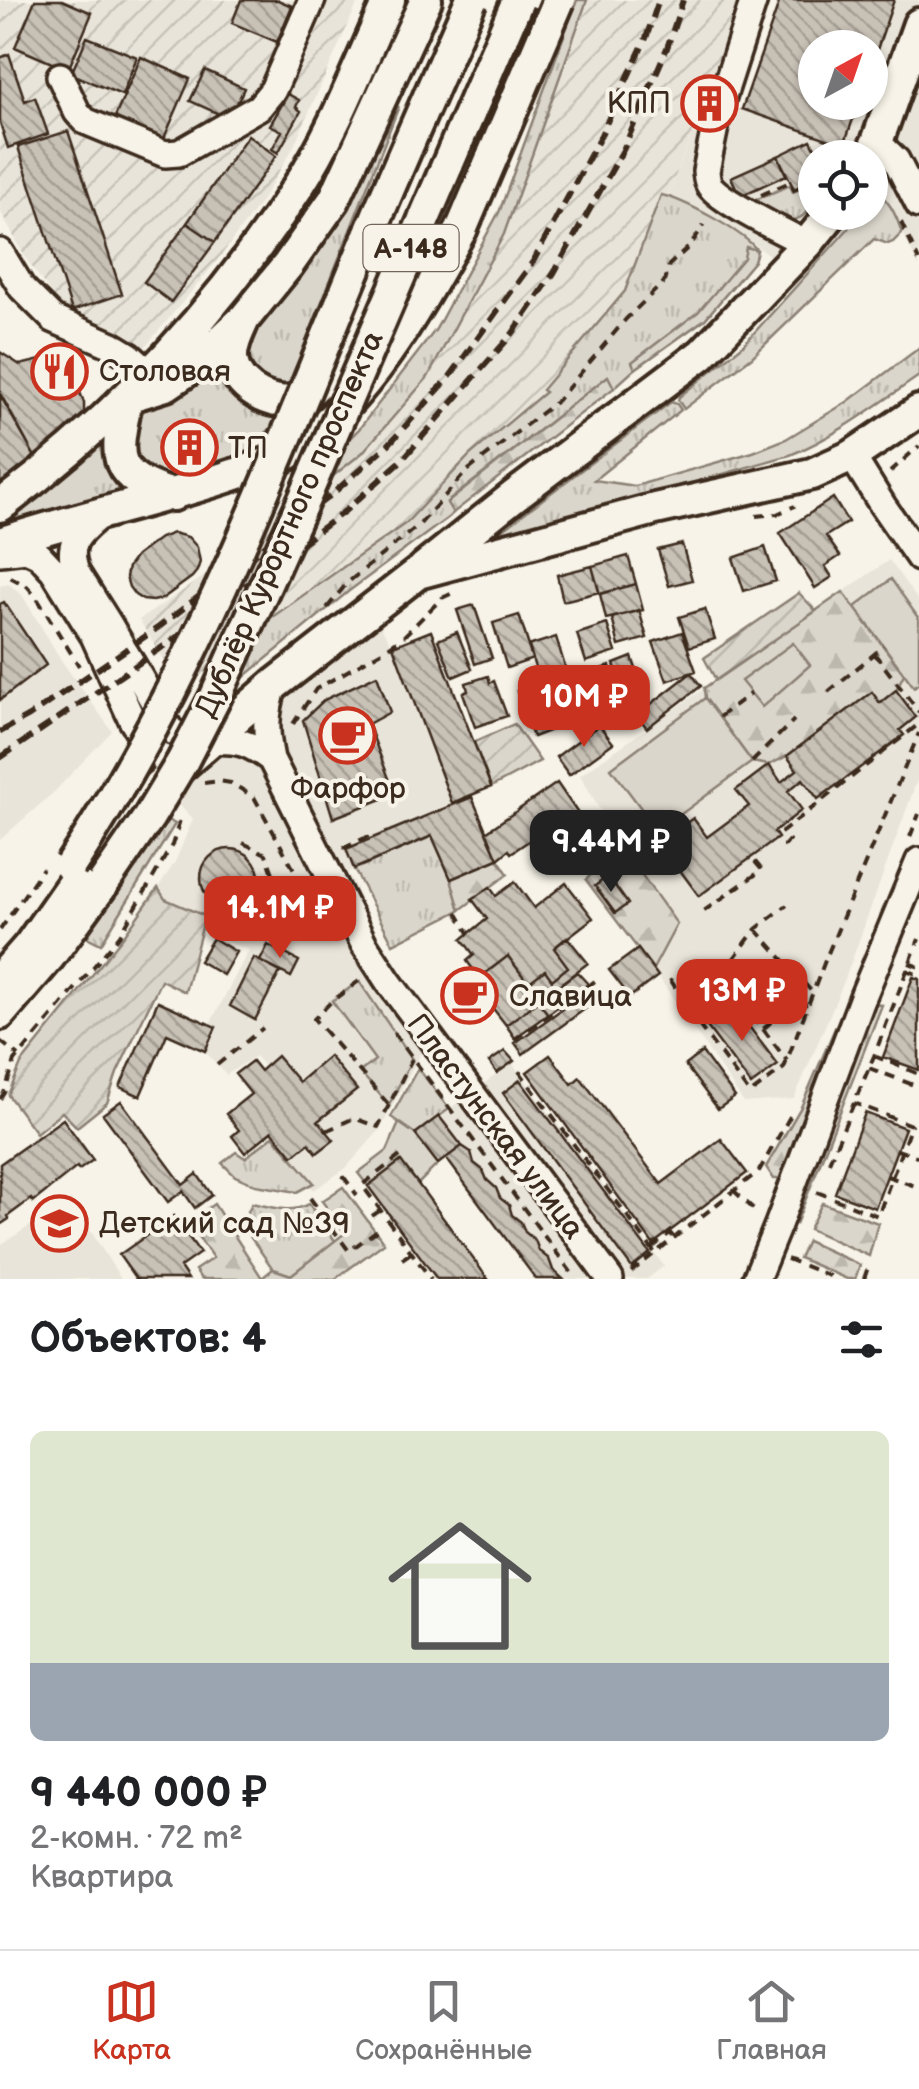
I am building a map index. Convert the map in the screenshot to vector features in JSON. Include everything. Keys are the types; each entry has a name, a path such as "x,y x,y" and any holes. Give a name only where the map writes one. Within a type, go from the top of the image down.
{"main road":[{"path":"0,506 74,448 150,374 183,340 260,242 301,182 327,134 388,0"},
{"name":"А-148","path":"127,396 166,385 180,376 244,319 288,265 334,200 426,0"},
{"name":"Дублёр Курортного проспекта","path":"0,956 70,866 110,804 147,741 208,619 472,0"},
{"name":"А-148","path":"295,450 495,0"},
{"name":"Дублёр Курортного проспекта","path":"0,1014 49,957 122,857 182,762 216,696 518,0"},
{"name":"А-148","path":"173,495 264,465 295,450 342,409 386,354 417,309 461,230 559,0"},
{"path":"877,140 919,24"},
{"path":"0,980 89,860 142,800 274,686 484,518 702,354 819,230"},
{"name":"А-148","path":"244,319 233,346 234,369 262,397 276,402 301,398 334,362"},
{"path":"127,396 117,449 122,462 140,482 173,495"},
{"path":"418,573 654,509 812,474 852,456 919,411"},
{"path":"0,543 106,510 173,495"}],"street":[{"path":"60,76 85,121 165,154 178,152 258,107 274,90 312,0"},
{"path":"754,0 718,112 707,180 725,198 808,244"},
{"path":"888,157 896,160 916,192"},
{"path":"0,252 22,288 53,319 112,345 150,374"},
{"path":"852,456 919,558"},
{"path":"106,510 73,542 76,572 170,730 184,739 239,742 255,747 270,760"},
{"path":"0,552 26,549 39,555 52,570 94,636 133,722 148,745 163,759 180,766"},
{"path":"270,760 266,713 274,686"},
{"path":"142,800 150,774 148,745"},
{"name":"Пластунская улица","path":"270,760 372,957 432,1042 620,1276"},
{"path":"756,1279 912,856"}],"path":[{"path":"759,195 790,182 794,190 798,188"},
{"path":"318,619 347,582 420,524 466,472 558,400 626,319 664,282 669,266 704,225"},
{"path":"903,228 919,260"},
{"path":"740,517 778,514 800,504"},
{"path":"0,575 27,586 81,668"},
{"path":"291,728 316,689 382,651 442,598 458,590"},
{"path":"828,692 884,646"},
{"path":"874,653 919,712"},
{"path":"719,716 751,693"},
{"path":"752,762 794,720"},
{"path":"783,847 789,840 782,832 919,724"},
{"path":"670,979 750,1094 784,1068 919,733"},
{"path":"912,856 919,814"},
{"path":"0,1098 15,1060 120,935 172,845 180,818"},
{"path":"339,850 367,837 368,840"},
{"path":"564,859 595,839"},
{"path":"243,843 266,854 275,879"},
{"path":"585,872 599,857 588,843"},
{"path":"704,911 762,870 751,856"},
{"path":"261,879 297,876"},
{"path":"764,1029 770,1023 726,969 756,930 787,905"},
{"path":"456,912 469,933"},
{"path":"756,930 812,993"},
{"path":"824,1174 919,939"},
{"path":"909,963 919,967"},
{"path":"906,970 919,975"},
{"path":"359,981 314,1019 389,1105"},
{"path":"514,1040 596,981"},
{"path":"695,1017 734,995 787,1061"},
{"path":"764,1016 809,1003"},
{"path":"217,1065 263,1028"},
{"path":"0,1041 19,1056"},
{"path":"874,1056 919,1074"},
{"path":"326,1130 354,1118 378,1127 412,1060"},
{"path":"869,1068 919,1087"},
{"path":"518,1071 653,1250"},
{"path":"620,1276 759,1171 798,1102"},
{"path":"816,1192 878,1216 910,1125 854,1103"},
{"path":"899,1151 919,1158"},
{"path":"400,1156 362,1185 414,1251 430,1279"},
{"path":"343,1176 357,1195"},
{"path":"890,1176 915,1186"},
{"path":"733,1190 746,1205"},
{"path":"310,1198 348,1251 380,1228"},
{"path":"372,1216 383,1209"},
{"path":"402,1258 414,1251"},
{"path":"788,1260 836,1279"},
{"path":"864,1279 869,1264"}],"shaded area":[{"path":"2,0 359,0 293,148 260,203 140,353 60,306 26,259 0,211"},
{"path":"587,0 738,0 702,108 630,293 545,392 470,455 406,523 265,622 183,690 139,620 240,552 362,453 428,377 504,234"},
{"path":"894,0 919,0 919,267 888,210 888,140 846,140 853,120 888,120 888,30 884,30"},
{"path":"702,108 718,112 742,109 830,140 798,140 798,230 848,230 803,282 739,232 668,196"},
{"path":"889,560 919,602 919,775 845,979 794,1099 744,1103 658,976 586,880 619,843 580,775"},
{"path":"9,584 22,595 63,663 112,731 55,791 0,840 0,586"},
{"path":"374,616 393,646 452,803 346,849 354,869 338,878 277,759 280,690"},
{"path":"227,748 264,765 425,1046 378,1132 346,1168 314,1190 278,1146 310,1117 255,1056 226,1075 205,1051 216,1028 210,1024 249,950 201,931 204,916 165,898 158,888 175,862 193,819 168,793 185,770"},
{"path":"512,1063 664,1266 647,1279 538,1279 422,1129"},
{"name":"Детский сад №39","path":"71,1200 121,1279 0,1279 0,1245"}],"green space":[{"path":"577,0 587,0 504,234 428,377 362,453 328,480 339,449 436,329 500,210"},
{"path":"399,106 285,395 276,399 235,354 330,229"},
{"path":"790,185 793,192 798,190 797,219 781,218 753,201"},
{"path":"661,195 712,217 757,250 754,261 705,319 614,388 607,377 447,502 453,513 449,517 349,591 232,687 265,622 406,523 470,455 545,392 542,390 625,291"},
{"path":"888,203 902,233 888,244 874,239 752,357 684,409 679,397 742,346 847,230 888,230"},
{"path":"746,247 757,250 754,261 705,319 635,369 632,362 698,312 744,258"},
{"path":"919,348 919,376 857,419 790,455 498,535 671,402 681,410 594,480 635,486 786,439 847,402"},
{"path":"218,366 244,398 279,420 248,451 205,470 177,478 157,478 136,463 132,436 144,409"},
{"path":"608,376 614,388 453,513 447,503"},
{"path":"103,441 110,467 126,491 0,529 0,521"},
{"path":"891,579 919,619 919,683 914,687 855,607"},
{"path":"843,592 904,674 896,690 880,703 871,693 787,756 769,765 752,762 705,698 704,688"},
{"path":"799,593 816,611 716,680 704,658"},
{"path":"793,643 810,665 762,707 741,681"},
{"path":"705,698 752,762 658,831 611,768"},
{"path":"514,724 540,761 491,787 474,742"},
{"path":"166,819 175,824 101,944 87,937"},
{"path":"433,836 460,910 393,944 354,869"},
{"path":"619,843 677,924 653,969 586,880"},
{"path":"498,859 508,874 460,910 451,879"},
{"path":"158,888 165,899 205,916 185,992 161,980 107,1103 77,1127 62,1112 36,1133 8,1095 21,1064"},
{"path":"359,981 412,1059 389,1105 360,1072 375,1060 332,1001"},
{"path":"851,991 860,995 786,1179 774,1179 766,1167 801,1107"},
{"path":"868,1004 882,1005 796,1224 785,1219"},
{"path":"418,1068 449,1109 415,1134 391,1117"},
{"path":"399,1123 415,1134 438,1164 418,1184 401,1162 368,1186 358,1173 387,1151"},
{"path":"273,1136 314,1183 297,1192 256,1185 235,1176 222,1163 236,1152 245,1158"},
{"path":"343,1187 384,1243 335,1279 201,1279 195,1270 213,1258 188,1222 214,1204 262,1278 273,1269 291,1275 345,1233 322,1201"},
{"path":"252,1203 288,1209 309,1204 336,1242 291,1275 273,1269 242,1225"},
{"path":"822,1203 878,1223 869,1256 809,1229"},
{"path":"807,1241 860,1265 855,1279 799,1258"}],"building":[{"path":"35,0 62,0 92,13 68,70 15,47"},
{"path":"241,0 278,0 292,6 277,42 232,23"},
{"path":"780,0 894,0 884,30 798,30 798,120 853,120 846,140 830,140 742,109"},
{"path":"87,37 137,57 122,95 71,74"},
{"path":"9,54 25,101 35,97 48,134 8,148 0,123 0,58"},
{"path":"141,57 190,79 161,145 112,124"},
{"path":"205,70 244,88 230,119 190,101"},
{"path":"288,94 299,100 296,107 301,111 278,153 272,149 282,131 270,125"},
{"path":"68,131 122,294 72,311 18,147"},
{"path":"248,135 276,156 215,242 187,223"},
{"path":"798,146 798,187 794,189 778,156"},
{"path":"778,156 786,175 740,196 731,177"},
{"path":"187,223 215,242 171,302 144,282"},
{"path":"0,352 20,365 66,354 84,403 84,422 41,468 0,393"},
{"path":"0,395 41,468 0,491"},
{"name":"ТП","path":"194,438 200,455 184,458 179,442"},
{"path":"833,498 848,522 826,536 840,556 825,566 832,577 815,588 780,533"},
{"path":"173,533 188,537 197,547 197,571 162,599 143,600 129,587 128,567 136,556"},
{"path":"682,544 692,580 669,586 658,550"},
{"path":"765,547 776,581 744,591 733,558"},
{"path":"628,556 636,584 600,594 592,566"},
{"path":"592,566 599,592 563,601 557,575"},
{"path":"636,584 643,610 606,619 600,594"},
{"path":"4,602 46,665 0,700 0,604"},
{"path":"474,605 492,658 475,664 457,610"},
{"path":"705,609 715,639 689,647 679,617"},
{"path":"639,610 647,638 619,646 612,618"},
{"path":"519,615 533,659 507,668 493,623"},
{"path":"607,624 616,652 586,662 577,634"},
{"path":"431,631 491,787 452,803 393,646"},
{"path":"457,632 472,669 453,677 438,640"},
{"path":"682,632 696,671 667,681 653,642"},
{"path":"556,637 570,683 543,692 528,646"},
{"path":"632,657 644,692 627,698 614,664"},
{"path":"610,666 622,700 605,706 592,672"},
{"path":"691,673 701,686 647,728 637,715"},
{"path":"377,675 390,712 368,724 395,794 333,818 303,720 324,700"},
{"path":"488,676 490,683 494,681 507,716 475,727 463,693 468,691 466,683"},
{"path":"539,684 554,729 533,737 517,691"},
{"path":"896,690 916,717 900,730 904,735 818,799 803,779 788,791 802,810 774,832 778,838 699,896 662,841 693,818 707,837 749,806 736,790 769,765 781,782 797,770 787,756 872,692 880,703"},
{"path":"599,725 613,743 569,775 556,757"},
{"path":"557,783 592,834 561,855 545,830 498,859 486,832"},
{"path":"472,797 498,859 451,879 432,836 354,869 346,849"},
{"path":"230,849 251,857 259,878 251,899 230,907 209,899 201,878 209,857"},
{"path":"608,876 628,904 615,913 595,886"},
{"path":"515,882 534,908 566,883 593,918 554,948 568,967 552,980 545,970 528,983 508,956 479,978 467,961 474,955 462,939 487,919 472,899 490,887 496,896"},
{"path":"567,937 588,963 506,1025 473,983 508,956 528,983 545,970 552,980 568,967 554,948"},
{"path":"213,938 236,952 223,975 199,961"},
{"path":"268,945 299,961 291,977 260,961"},
{"path":"638,949 658,976 630,997 609,970"},
{"path":"254,958 280,972 255,1020 230,1006"},
{"path":"577,972 588,984 548,1014 538,1001"},
{"path":"913,977 919,979 919,1070 883,1057"},
{"path":"591,988 600,998 523,1054 515,1043"},
{"path":"158,1001 216,1027 205,1051 167,1034 140,1096 120,1087"},
{"path":"538,1001 548,1014 515,1038 506,1025"},
{"path":"732,1004 778,1065 751,1085 705,1024"},
{"path":"505,1051 514,1061 497,1073 489,1062"},
{"path":"702,1052 735,1097 718,1109 685,1065"},
{"path":"550,1055 572,1084 580,1077 661,1184 721,1139 747,1173 653,1244 527,1072"},
{"path":"277,1056 299,1082 329,1056 357,1090 318,1121 334,1140 317,1153 309,1143 293,1156 272,1131 245,1153 232,1136 239,1130 226,1114 251,1094 235,1074 252,1061 260,1071"},
{"path":"520,1080 650,1253 632,1268 503,1093"},
{"path":"121,1101 183,1185 197,1174 212,1195 195,1208 183,1191 168,1202 103,1114"},
{"path":"865,1113 905,1128 875,1208 835,1193"},
{"path":"439,1116 462,1146 438,1164 415,1134"},
{"path":"63,1119 93,1160 79,1170 77,1167 33,1202 31,1199 0,1225 0,1164"},
{"path":"462,1146 471,1152 474,1163 563,1279 536,1279 446,1158"},
{"path":"401,1161 488,1279 437,1279 368,1186"},
{"path":"174,1216 200,1253 180,1267 188,1279 136,1279 119,1255"}],"railway":[{"path":"0,732 159,627 331,495 389,444 449,378 534,260 600,137 646,38 659,0"},
{"path":"0,758 170,642 346,510 402,460 513,333 554,273 623,150 683,0"}],"place":[{"name":"КПП","path":"710,103"},
{"name":"Столовая","path":"60,371"},
{"name":"ТП","path":"189,448"},
{"name":"Фарфор","path":"348,735"},
{"name":"Славица","path":"470,996"},
{"name":"Детский сад №39","path":"60,1223"}]}
